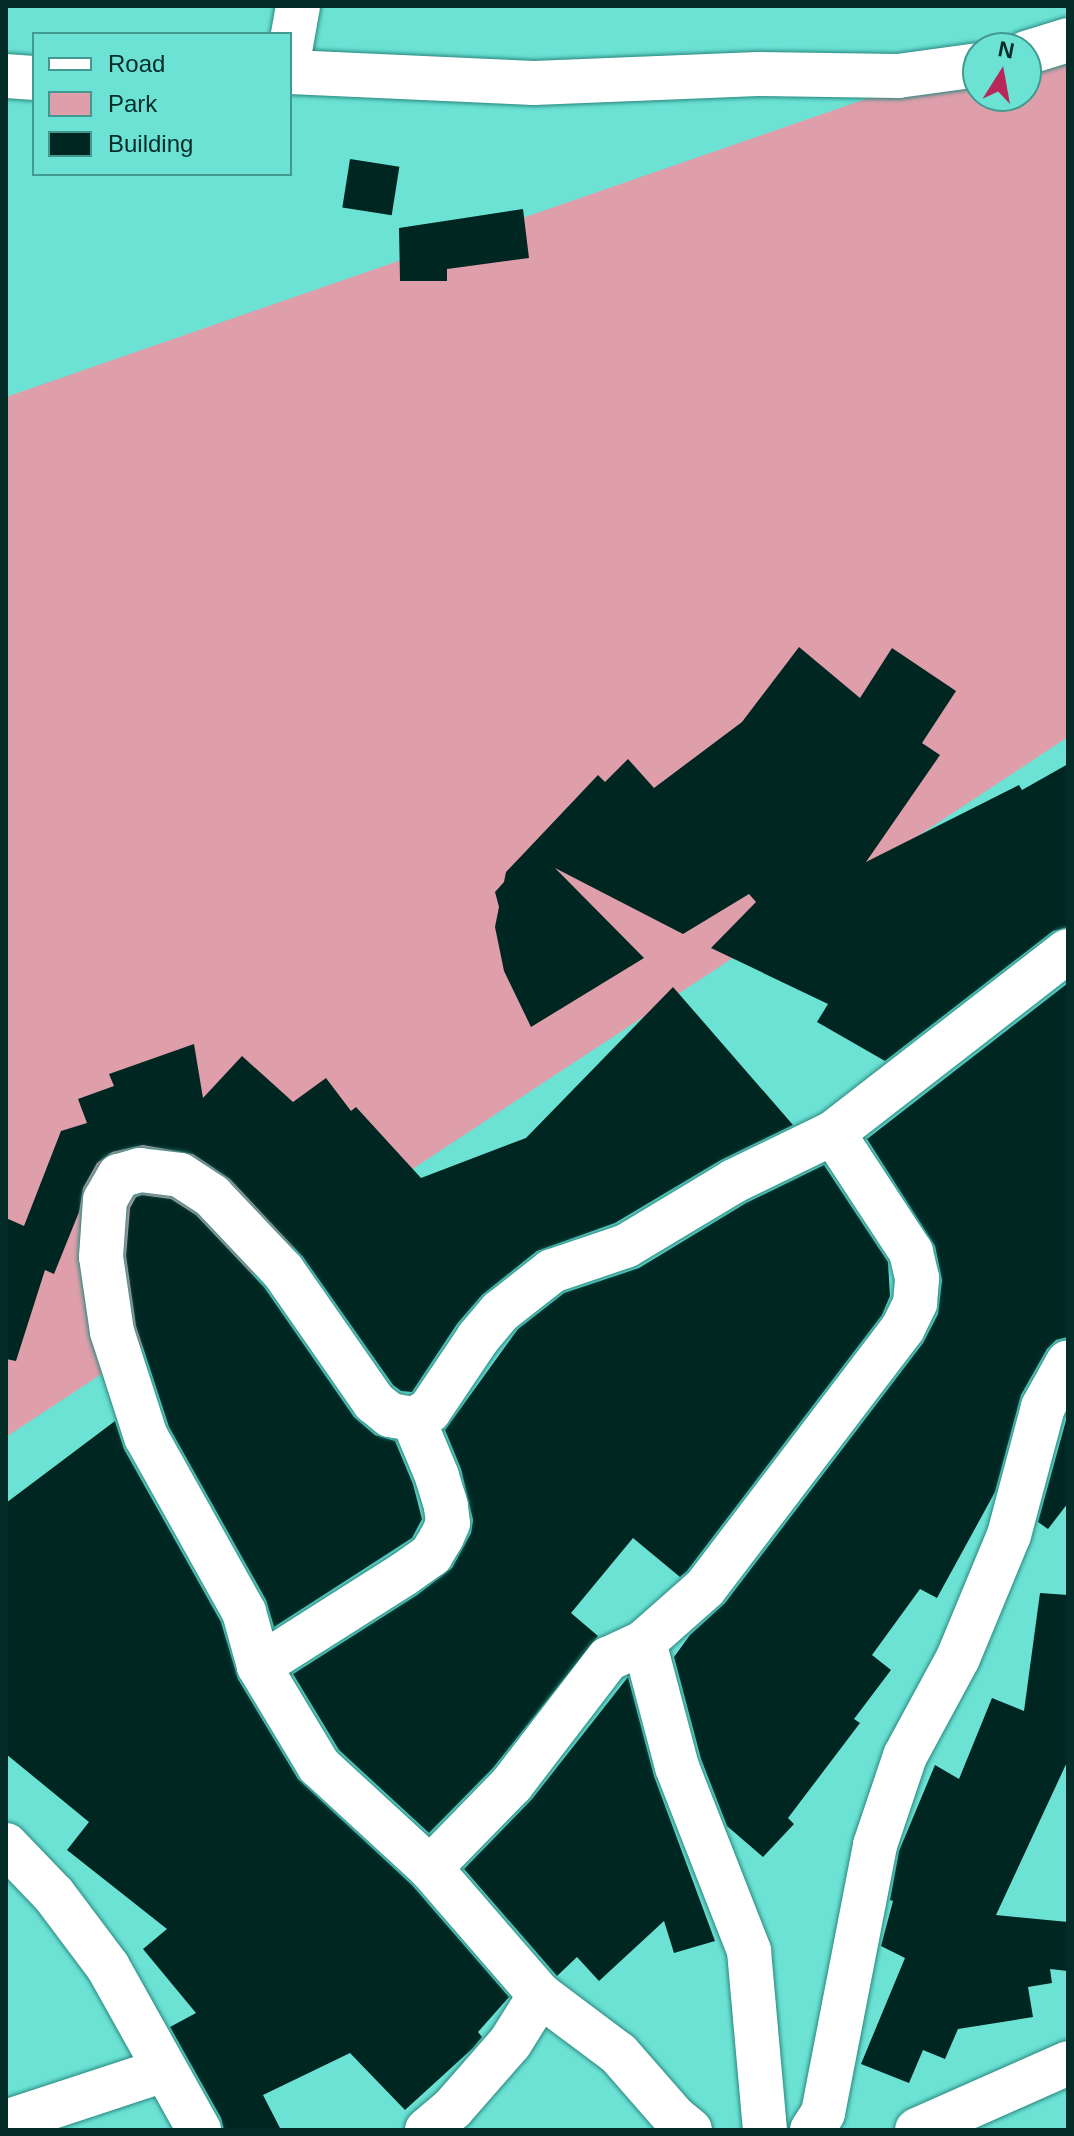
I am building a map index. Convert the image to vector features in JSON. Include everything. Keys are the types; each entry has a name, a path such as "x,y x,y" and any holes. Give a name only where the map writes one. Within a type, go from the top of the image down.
{"street":[{"path":"292,40 298,6"},
{"path":"1042,48 1068,40"},
{"path":"292,72 534,83 758,74 898,76 962,67"},
{"path":"6,76 32,78"},
{"path":"690,2130 674,2117 619,2054 540,1995 430,1868 319,1766 259,1666 244,1612 146,1437 112,1332 101,1257 105,1200 119,1176 140,1170 180,1175 212,1196 283,1271 374,1402 390,1415 413,1419 429,1411 478,1338 501,1311 552,1271 626,1246 734,1181 833,1133 1068,951"},
{"path":"430,1868 512,1784 608,1659 644,1642 705,1588 903,1328 915,1303 917,1278 911,1252 833,1133"},
{"path":"812,2130 823,2113 875,1845 900,1771 958,1658 1003,1549 1043,1407 1068,1362"},
{"path":"259,1666 431,1555 448,1523 446,1506 413,1419"},
{"path":"644,1642 677,1767 749,1951 765,2130"},
{"path":"6,1845 54,1895 108,1967 199,2130"},
{"path":"427,2130 453,2108 510,2043 540,1995"},
{"path":"917,2130 1068,2063"},
{"path":"6,2122 164,2070"}],"green space":[{"path":"1068,29 1068,737 6,1437 6,397 962,66 962,112 1042,112 1042,41"}],"building":[{"path":"350,159 399,167 392,215 342,207"},
{"path":"523,209 529,258 447,269 447,281 400,281 399,228"},
{"path":"799,647 860,698 892,648 956,691 922,743 940,755 866,862 1019,785 1022,790 1068,764 1068,927 1053,931 885,1061 817,1022 828,1004 711,948 756,902 749,894 683,934 555,868 644,958 531,1027 504,971 495,927 499,907 495,892 504,882 506,872 598,775 605,782 628,759 654,788 742,722"},
{"path":"1068,983 1068,1337 1056,1340 1047,1349 1021,1395 995,1492 937,1598 920,1589 872,1655 891,1670 854,1719 860,1723 788,1818 794,1824 763,1857 727,1826 701,1759 674,1657 690,1635 725,1603 923,1343 938,1314 942,1280 935,1246 867,1139"},
{"path":"673,987 793,1125 721,1160 615,1223 537,1251 482,1295 457,1324 412,1392 401,1391 393,1385 303,1257 230,1179 193,1154 143,1145 112,1152 97,1163 83,1188 79,1212 54,1274 45,1270 16,1361 6,1359 6,1218 24,1226 61,1131 87,1123 78,1099 114,1086 109,1074 194,1044 203,1098 242,1056 293,1102 326,1078 351,1111 356,1107 421,1178 526,1138"},
{"path":"824,1165 888,1262 890,1296 882,1315 687,1571 680,1577 633,1538 571,1613 598,1636 493,1768 429,1833 339,1750 293,1674 417,1595 452,1568 471,1533 473,1520 461,1469 445,1430 518,1329 564,1293 639,1268 746,1203"},
{"path":"136,1197 171,1199 196,1215 264,1287 354,1417 375,1435 395,1441 413,1484 422,1519 412,1538 274,1627 266,1600 169,1427 136,1326 126,1256 130,1208"},
{"path":"1068,1413 1068,1503 1048,1529 1038,1522"},
{"path":"115,1421 124,1449 221,1622 238,1679 298,1779 412,1885 509,1997 478,2032 482,2037 473,2048 405,2110 350,2053 263,2095 281,2130 224,2130 221,2118 170,2027 196,2013 143,1949 167,1929 67,1850 89,1822 6,1754 6,1503"},
{"path":"1040,1593 1068,1595 1068,1760 996,1915 1068,1922 1068,1971 1050,1969 1052,1983 1028,1987 1033,2017 958,2029 945,2059 923,2050 909,2083 861,2064 905,1958 881,1946 893,1901 890,1900 899,1851 935,1765 959,1779 992,1698 1024,1711"},
{"path":"628,1677 654,1776 715,1941 674,1953 664,1921 599,1981 577,1957 557,1976 464,1869 532,1799"}]}
